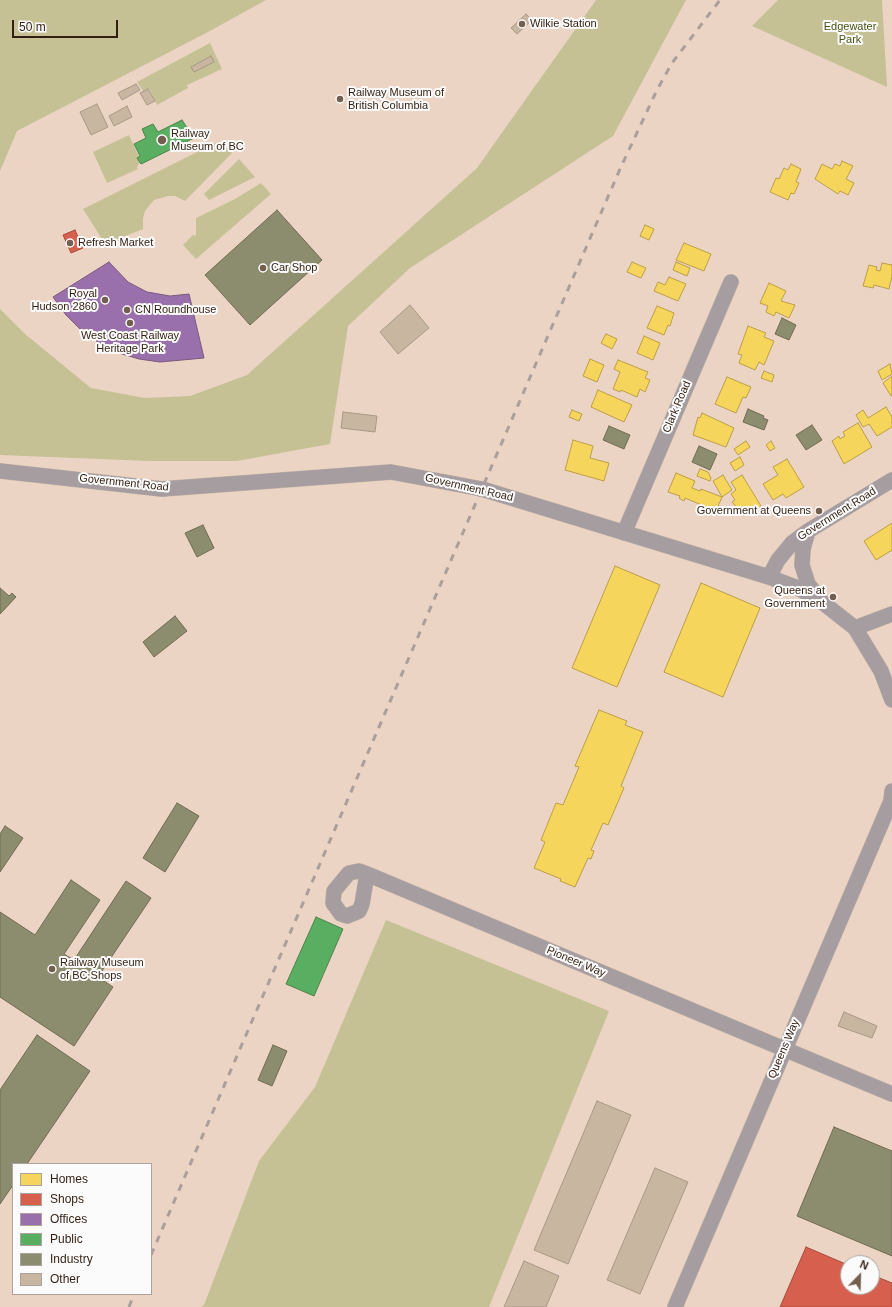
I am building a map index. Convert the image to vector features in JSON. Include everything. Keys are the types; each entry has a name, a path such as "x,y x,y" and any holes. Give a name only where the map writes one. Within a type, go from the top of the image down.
{"street":[{"name":"Clark Road","path":"624,533 731,282"},
{"name":"Government Road","path":"0,471 162,489 391,472 482,489 526,501 624,533 769,576 782,554 792,543 808,531 892,480"},
{"path":"808,531 803,549 802,565 808,584 822,602"},
{"path":"769,576 798,588 822,602 855,628 881,671 892,700"},
{"path":"855,628 892,614"},
{"name":"Queens Way","path":"675,1307 891,801 892,791"},
{"name":"Pioneer Way","path":"367,874 892,1094"}],"green space":[{"path":"0,0 266,0 208,32 17,131 0,171"},
{"path":"596,0 686,0 613,136 410,268 348,326 330,444 237,461 149,461 0,455 0,309 25,334 91,388 145,398 190,396 247,375 477,168"},
{"name":"Edgewater Park","path":"778,0 882,0 887,87 752,26"},
{"path":"210,43 222,69 187,85 188,88 157,105 149,89 143,91 137,82"},
{"path":"129,135 139,157 137,158 140,162 137,167 138,169 107,183 93,152"},
{"path":"219,141 232,153 185,201 175,196 168,196 154,200 145,211 143,218 143,229 105,244 83,209"},
{"path":"239,159 255,177 209,200 204,194"},
{"path":"261,183 271,194 196,259 183,245 193,235 196,236 196,218 235,199"},
{"path":"386,920 609,1011 489,1307 201,1307 204,1305 259,1161 315,1087"}],"building: Homes":[{"path":"842,161 853,166 846,179 854,183 848,195 840,191 838,194 815,179 822,164 832,169 835,164 840,166"},
{"path":"791,164 801,169 796,182 799,183 794,194 791,193 788,200 770,192 776,178 779,179 784,168 788,170"},
{"path":"645,225 654,229 649,240 640,236"},
{"path":"684,243 711,254 704,271 676,260"},
{"path":"632,262 646,268 641,278 627,272"},
{"path":"676,262 690,268 687,276 673,270"},
{"path":"882,263 892,265 892,276 889,289 874,285 873,288 863,286 869,265 877,267 876,270 880,271"},
{"path":"669,277 686,284 678,301 654,291 658,282 665,285"},
{"path":"769,283 786,291 781,301 795,305 789,318 776,312 774,316 766,312 768,306 760,303"},
{"path":"657,306 674,313 670,326 668,325 664,335 647,328"},
{"path":"748,326 766,333 764,337 774,341 764,365 759,362 755,370 739,363 742,355 738,354"},
{"path":"606,334 617,339 612,349 601,343"},
{"path":"644,336 660,343 653,360 637,353"},
{"path":"590,359 604,365 597,382 583,376"},
{"path":"618,360 648,372 645,378 650,380 645,392 640,389 637,397 621,390 620,392 613,389 620,372 614,369"},
{"path":"890,364 892,374 882,380 878,371"},
{"path":"764,371 774,375 772,382 761,378"},
{"path":"892,376 892,396 891,396 883,383"},
{"path":"727,377 751,387 746,398 743,397 736,413 715,404"},
{"path":"598,390 632,405 624,422 591,407"},
{"path":"886,407 892,417 892,427 877,436 869,424 863,427 856,415 863,410 868,418"},
{"path":"572,410 582,414 579,421 569,417"},
{"path":"702,413 734,428 726,447 693,435 698,417 700,418"},
{"path":"858,423 872,447 844,464 832,441 839,436 840,439 845,436 843,432"},
{"path":"573,440 593,446 590,458 609,463 604,481 565,470"},
{"path":"746,441 750,447 738,455 734,449"},
{"path":"771,441 775,448 770,451 766,445"},
{"path":"740,457 744,465 735,471 730,463"},
{"path":"787,459 804,487 786,498 783,494 773,500 763,484 778,475 773,467"},
{"path":"700,469 708,472 711,478 710,481 697,476"},
{"path":"676,473 695,481 692,488 700,491 701,489 722,497 716,511 685,498 684,501 679,498 680,496 668,492"},
{"path":"723,475 732,490 722,497 713,481"},
{"path":"742,475 761,506 750,514 749,513 744,516 732,502 735,500 731,494 736,490 731,482"},
{"path":"892,523 892,550 876,560 864,541"},
{"path":"615,566 660,585 617,687 572,668"},
{"path":"701,583 760,608 723,697 664,672"},
{"path":"599,710 627,721 625,725 643,732 621,786 624,788 608,825 603,823 591,850 594,851 591,859 588,858 575,887 560,881 561,879 534,868 545,842 541,840 556,803 563,805 579,767 575,766"}],"building: Shops":[{"path":"75,230 83,248 71,253 63,235"},
{"path":"806,1247 840,1262 840,1295 880,1295 880,1278 892,1283 892,1307 780,1307"}],"building: Offices":[{"name":"CN Roundhouse","path":"109,262 128,282 147,292 170,296 189,294 204,358 160,362 139,359 119,353 99,343 80,329 66,315 53,297"}],"building: Public":[{"path":"182,120 194,138 141,164 137,158 140,156 134,144 146,138 142,129 153,124 158,132"},
{"path":"316,917 343,929 314,996 286,984"}],"building: Industry":[{"name":"Car Shop","path":"277,210 322,260 250,325 205,275"},
{"path":"782,318 796,325 789,340 775,334"},
{"path":"748,409 764,416 763,418 768,420 764,430 743,422"},
{"path":"812,425 822,440 806,450 796,435"},
{"path":"609,426 630,435 624,449 603,440"},
{"path":"699,446 717,454 710,470 692,462"},
{"path":"203,525 214,548 197,557 185,533"},
{"path":"0,588 9,596 12,593 16,597 0,614"},
{"path":"175,616 187,631 154,657 143,642"},
{"path":"177,803 199,816 165,872 143,858"},
{"path":"5,826 23,838 0,872 0,834"},
{"name":"Railway Museum of BC Shops","path":"71,880 100,900 64,954 74,960 126,881 151,898 98,977 113,987 74,1046 0,997 0,912 35,935"},
{"path":"37,1035 90,1071 28,1163 12,1163 12,1186 0,1204 0,1090"},
{"path":"273,1045 287,1051 272,1086 258,1080"},
{"path":"834,1127 892,1151 892,1256 797,1216"}],"building: Other":[{"name":"Wilkie Station","path":"526,14 532,20 517,34 511,28"},
{"path":"211,56 214,62 194,72 191,67"},
{"path":"136,84 140,90 122,100 118,93"},
{"path":"148,89 155,101 147,105 140,93"},
{"path":"97,104 108,127 91,135 80,112"},
{"path":"127,106 132,117 114,126 109,116"},
{"path":"410,305 429,328 398,354 380,332"},
{"path":"343,412 377,416 375,432 341,428"},
{"path":"844,1012 877,1026 872,1038 838,1026"},
{"path":"597,1101 631,1115 568,1264 534,1250"},
{"path":"655,1168 688,1182 640,1294 607,1280"},
{"path":"524,1261 559,1276 546,1307 504,1307"}],"railway":[{"path":"152,1253 620,169 657,90 672,63 720,0"},
{"path":"129,1307 134,1295"}],"place":[{"name":"Wilkie Station","path":"522,24"},
{"name":"Railway Museum of British Columbia","path":"340,99"},
{"name":"Railway Museum of BC","path":"162,140"},
{"name":"Refresh Market","path":"70,243"},
{"name":"Car Shop","path":"263,268"},
{"name":"Royal Hudson 2860","path":"105,300"},
{"name":"CN Roundhouse","path":"127,310"},
{"name":"West Coast Railway Heritage Park","path":"130,323"},
{"name":"Government at Queens","path":"819,511"},
{"name":"Queens at Government","path":"833,597"},
{"name":"Railway Museum of BC Shops","path":"52,969"}]}
